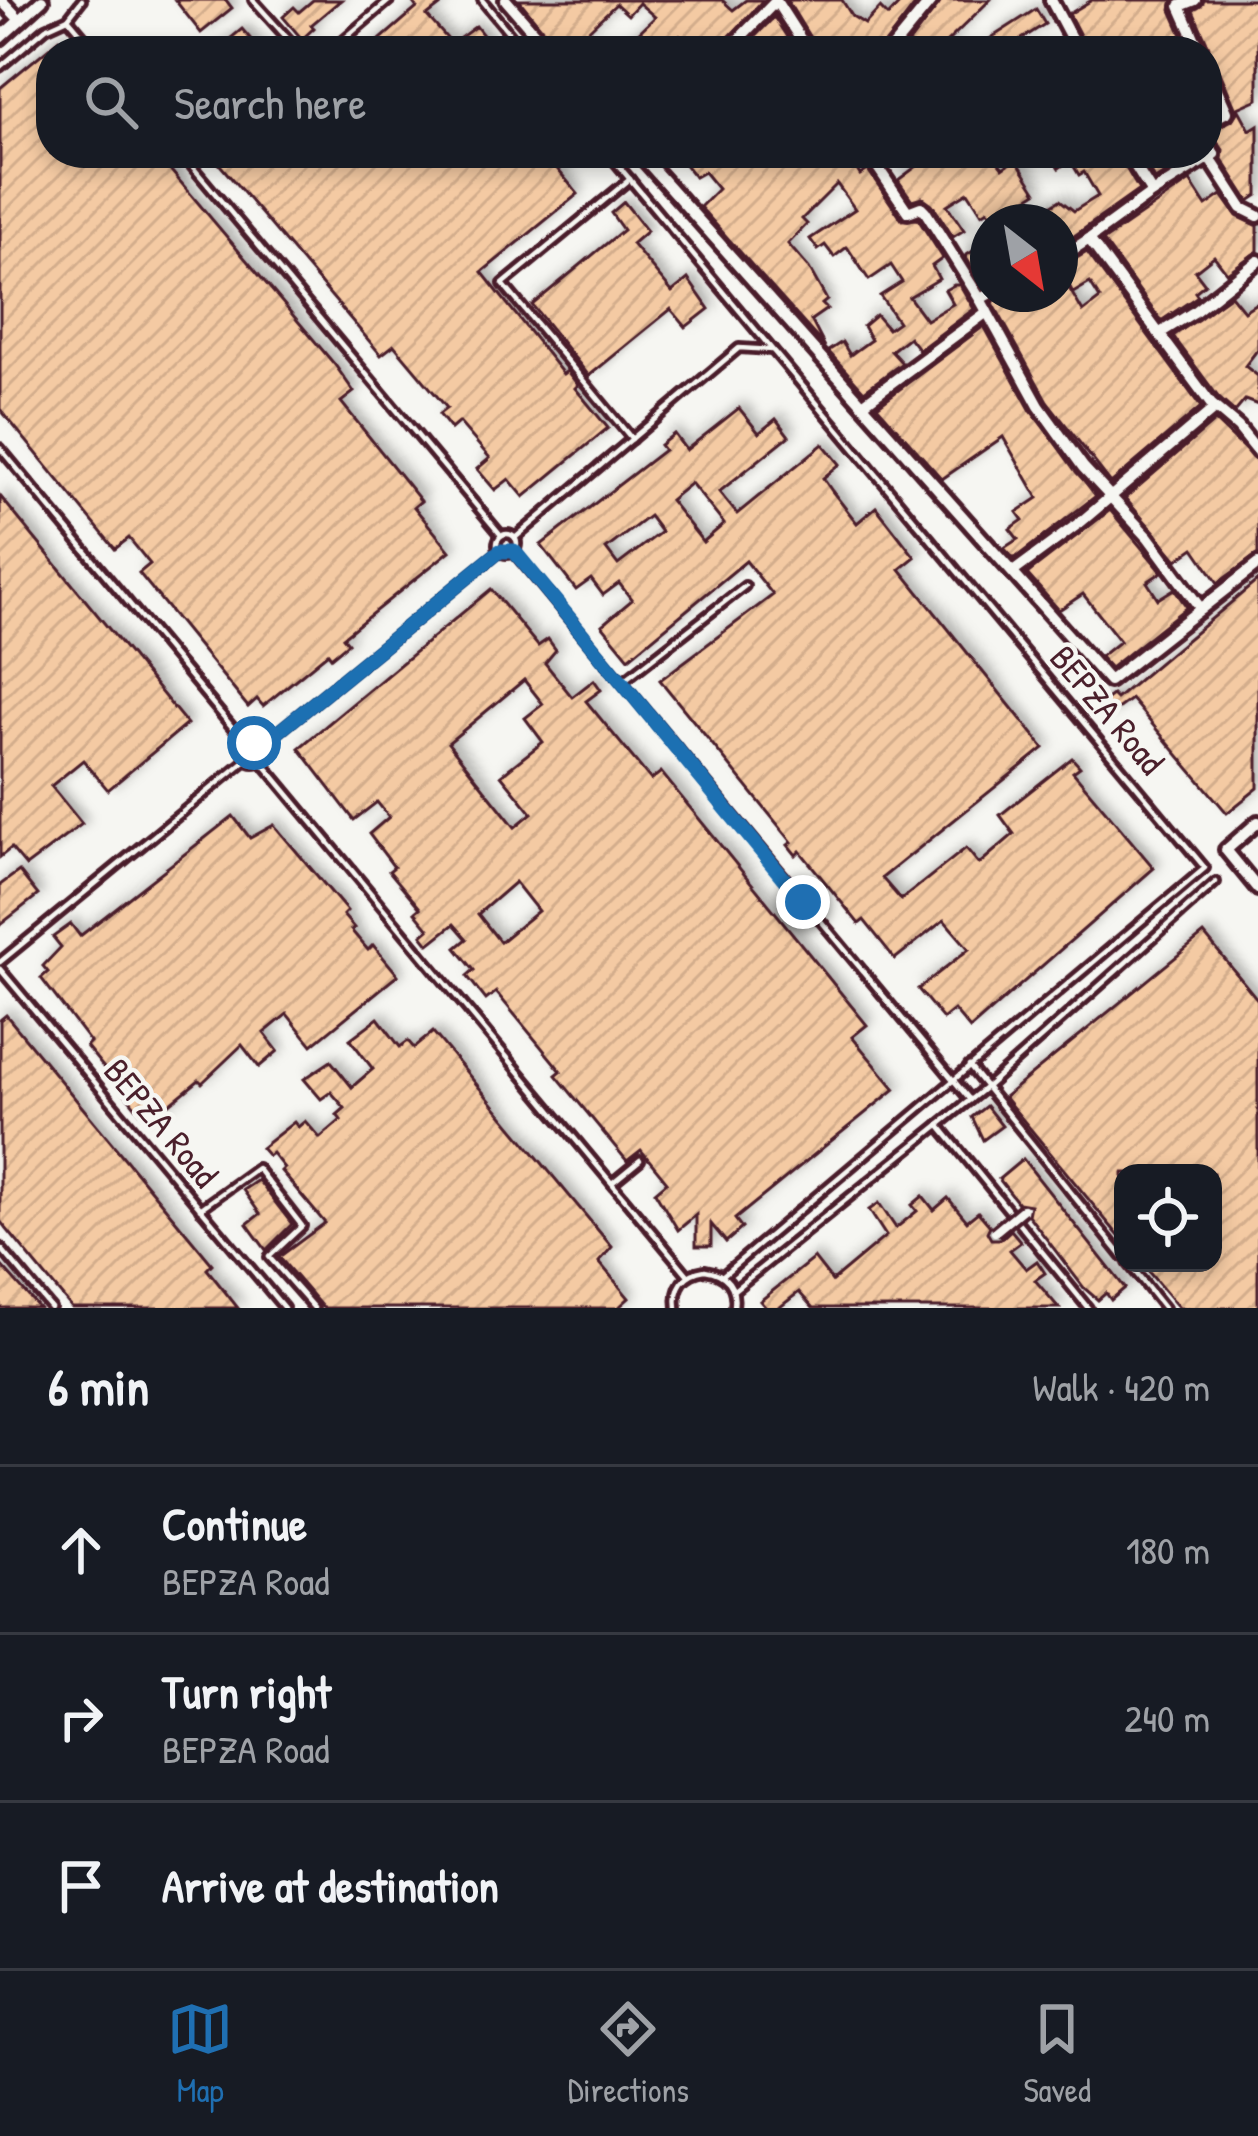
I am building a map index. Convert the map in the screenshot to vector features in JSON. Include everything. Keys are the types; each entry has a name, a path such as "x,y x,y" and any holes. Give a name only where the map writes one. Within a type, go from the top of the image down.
{"street":[{"path":"1,0 20,20"},
{"path":"0,38 42,0"},
{"path":"506,0 537,36"},
{"path":"742,36 777,0 799,36"},
{"path":"902,36 932,0"},
{"path":"1052,0 1070,36"},
{"path":"1193,36 1180,6 1195,0"},
{"path":"652,168 1108,682 1258,564"},
{"path":"878,168 908,212 921,207 970,276"},
{"path":"1136,168 1152,193"},
{"path":"1078,246 1192,168"},
{"path":"1215,168 1242,208 1258,216"},
{"path":"1089,239 1175,360 1258,452"},
{"path":"1160,333 1258,261"},
{"path":"864,403 988,312 1039,406 1083,467 1112,495 1201,609"},
{"path":"1013,572 1215,408"},
{"path":"1258,822 1226,850 1258,890"},
{"path":"995,1232 1023,1209"}],"lane":[{"path":"37,36 68,18 82,0"},
{"path":"254,0 286,36"},
{"path":"348,36 390,0"},
{"path":"482,0 512,36"},
{"path":"68,18 83,36"},
{"path":"0,67 36,36"},
{"path":"194,168 501,536"},
{"name":"BEPZA Road","path":"621,168 1205,868 723,1275"},
{"path":"630,179 502,284 632,439"},
{"path":"514,538 739,348 772,350"},
{"path":"0,448 247,746 246,760 261,761 261,746"},
{"path":"500,551 496,545 501,536 507,533 514,538"},
{"path":"514,538 514,551 970,1100"},
{"path":"247,746 261,746 500,551 514,551"},
{"path":"622,682 745,586"},
{"name":"BEPZA Road","path":"246,760 0,965 284,1308"},
{"path":"261,761 688,1275"},
{"path":"734,1290 986,1087 1216,882"},
{"path":"969,1066 1114,1246"},
{"path":"939,1125 1088,1308"},
{"path":"612,1183 640,1160"},
{"path":"200,1209 256,1168 302,1226 269,1256 314,1308"},
{"path":"0,1247 51,1308"},
{"path":"677,1308 677,1290 688,1275 705,1270 723,1275 734,1290 734,1308"},
{"path":"1135,1272 1164,1308"}],"building":[{"path":"175,0 226,0 232,8 201,33"},
{"path":"313,0 341,0 311,25 314,28 305,36 299,36 283,17 294,7 299,12"},
{"path":"411,0 436,0 440,6 427,16 445,36 384,36 417,8"},
{"path":"519,0 722,0 733,10 746,0 763,0 731,36 635,36 655,17 639,3 628,15 616,4 582,36 548,36"},
{"path":"787,0 842,0 852,16 865,24 880,8 888,16 903,0 919,0 891,36 809,36"},
{"path":"942,0 990,0 953,36 914,36"},
{"path":"1092,0 1173,0 1171,10 1182,36 1080,36 1069,14"},
{"path":"1205,0 1258,0 1258,99 1238,108 1250,130 1258,125 1258,195 1249,201 1222,159 1222,125 1237,112 1222,77 1222,36 1204,36 1193,11"},
{"path":"1036,9 1045,24 1026,36 994,36"},
{"path":"774,17 786,36 756,36"},
{"path":"476,26 484,36 463,36"},
{"path":"36,58 36,168 169,168 335,365 354,392 341,402 421,501 414,507 450,551 343,637 348,643 331,657 328,653 263,706 257,699 248,707 139,573 150,564 129,538 115,549 0,409 0,88"},
{"path":"223,168 556,168 578,194 482,272 563,374 567,371 608,428 524,497 509,479 495,490 477,469 490,458 459,422 451,429 439,414 447,408 394,345 381,355"},
{"path":"688,168 856,168 860,175 868,170 902,220 918,219 943,258 932,266 939,279 909,297 926,320 953,304 945,290 960,285 970,312 919,350 909,337 891,351 902,363 864,391 828,351 842,342 850,355 871,340 863,326 876,315 888,329 898,322 880,296 902,282 891,265 869,280 847,247 834,257 825,245 818,250 810,239 855,209 837,184 802,219 807,224 788,244 827,300 822,304 827,309 811,320 825,347 700,207 718,189 704,172 695,177"},
{"path":"914,168 1022,168 1037,192 1019,204 976,204 968,192 947,205 964,230 953,237 932,204 922,197 912,200 898,180"},
{"path":"1075,168 1126,168 1139,190 1078,233 1078,208 1098,196 1084,172 1079,175"},
{"path":"1147,168 1174,168 1155,180"},
{"path":"1190,181 1206,206 1222,195 1237,216 1258,226 1258,251 1227,273 1214,256 1195,271 1205,284 1195,292 1198,296 1161,321 1103,241"},
{"path":"624,202 647,231 632,244 672,292 688,279 709,309 686,327 671,309 589,376 532,305 623,230 611,213"},
{"path":"1087,252 1201,407 1111,483 1047,401 998,312 1078,312 1078,303 1083,312 1100,299 1090,283 1078,290 1078,257"},
{"path":"1231,295 1244,311 1258,302 1258,349 1245,366 1258,376 1258,405 1245,400 1235,412 1218,397 1173,336"},
{"path":"984,326 1031,411 1096,496 1014,559 1004,548 1018,539 1010,529 1023,520 1017,512 1038,498 1003,437 942,479 877,406"},
{"path":"739,408 759,433 776,419 789,436 719,492 737,514 823,444 840,464 823,478 832,491 857,523 876,507 915,557 900,569 1044,748 882,878 901,900 966,848 979,864 1014,834 1000,815 1072,758 1080,767 1073,772 1154,868 970,1029 954,1010 943,1019 918,989 969,949 944,920 895,959 864,920 859,924 800,851 796,855 788,845 792,842 660,680 773,595 746,561 629,658 602,625 632,600 619,583 603,595 591,579 576,590 541,545 664,450 660,445 674,434 686,450","holes":["691,483 724,524 703,542 670,500","649,516 661,532 618,565 606,549"]},
{"path":"1215,421 1258,462 1258,554 1218,583 1194,548 1177,560 1125,498"},
{"path":"0,496 187,724 108,790 83,760 51,786 82,824 26,866 11,848 0,857"},
{"path":"1110,510 1162,572 1147,582 1158,599 1174,589 1187,607 1110,668 1100,657 1120,641 1083,594 1059,610 1027,574"},
{"path":"1258,580 1258,788 1227,813 1131,699 1105,718 1096,707 1112,695 1116,699"},
{"path":"491,589 538,646 548,639 556,650 545,663 572,697 594,680 601,690 586,701 651,780 661,772 867,1025 852,1037 895,1089 735,1219 742,1228 726,1242 711,1224 711,1246 696,1246 696,1215 678,1230 655,1192 667,1182 641,1150 627,1161 496,992 486,1000 467,976 474,970 456,948 467,939 454,924 429,944 422,935 429,929 415,912 420,908 389,871 394,867 369,834 389,817 377,802 354,820 299,748","holes":["524,680 543,704 525,718 543,742 501,775 532,813 515,827 448,743","515,882 538,911 500,942 478,914"]},
{"path":"233,816 250,838 274,825 347,911 343,915 351,930 368,950 373,945 398,975 312,1045 287,1014 264,1033 278,1051 259,1067 242,1045 202,1083 199,1080 148,1122 86,1046 90,1042 41,978 48,972 43,966 61,947 53,937 71,924 80,936"},
{"path":"19,871 38,895 0,925 0,885"},
{"path":"1204,934 1258,1000 1258,1308 1179,1308 1149,1272 1222,1272 1222,1164 1114,1164 1114,1230 1004,1097"},
{"path":"6,1015 212,1264 207,1269 238,1308 72,1308 0,1221 0,1020"},
{"path":"378,1018 400,1047 408,1041 414,1048 433,1032 612,1247 599,1262 629,1298 618,1308 323,1308 279,1257 325,1223 281,1171 284,1168 272,1153 268,1156 261,1148 294,1122 298,1127 305,1121 320,1138 341,1120 337,1115 345,1108 331,1092 321,1099 304,1079 331,1061 352,1087 373,1069 350,1039"},
{"path":"986,1106 1002,1126 983,1140 972,1117"},
{"path":"1023,1159 1125,1288 1111,1300 1106,1293 1098,1300 1084,1288 1028,1215 1030,1205 1018,1203 999,1179"},
{"path":"258,1180 292,1224 266,1250 247,1224 260,1214 243,1190"},
{"path":"923,1196 934,1210 948,1198 967,1221 978,1212 990,1226 991,1239 1001,1239 1011,1230 1021,1242 1010,1250 1026,1269 1037,1261 1045,1273 1035,1280 1059,1308 813,1308 799,1292 779,1308 766,1308 760,1301 814,1258 832,1281 886,1236 869,1210 879,1203 896,1228 917,1211 912,1205"},
{"path":"0,1264 39,1308 0,1308"}],"route":[{"path":"254,743 261,746 500,551 514,551 803,902"}]}
